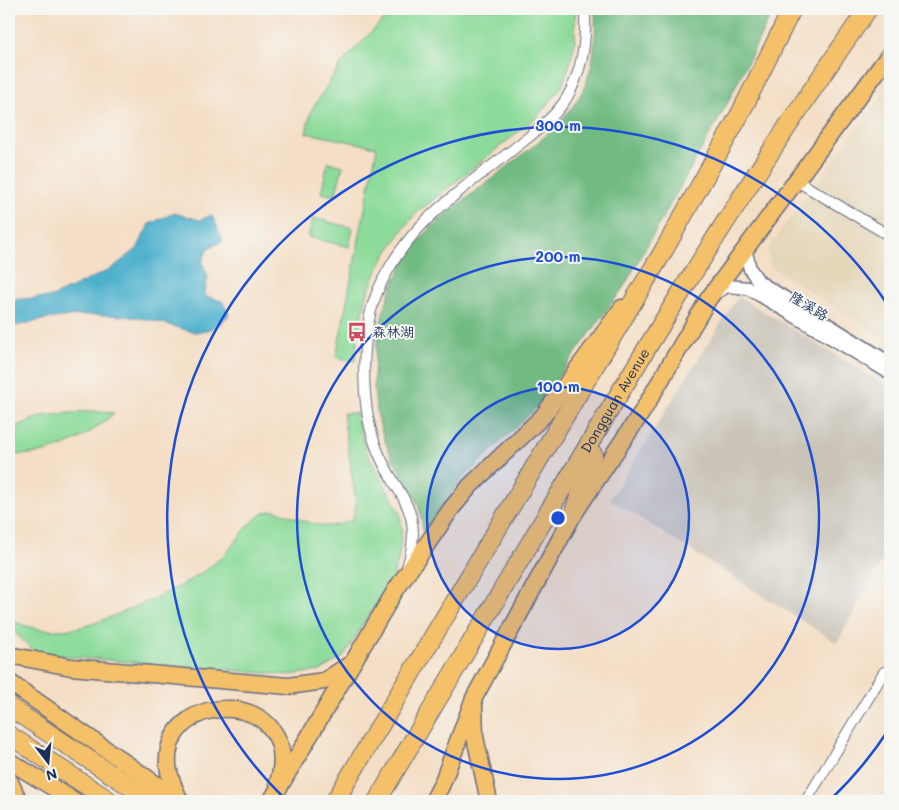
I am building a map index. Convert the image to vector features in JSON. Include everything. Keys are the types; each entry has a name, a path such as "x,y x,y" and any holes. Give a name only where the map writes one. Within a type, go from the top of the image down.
{"highway":[{"path":"335,801 664,250 740,114 792,9"},
{"name":"Dongguan Avenue","path":"377,801 759,167 868,9"},
{"path":"573,515 605,420"},
{"path":"9,707 152,801"},
{"path":"9,735 110,801"}],"main road":[{"path":"433,801 442,784 474,698 573,515 642,412 709,298 890,54"},
{"path":"272,798 402,581 451,509 470,486 543,416 664,250"},
{"path":"9,656 71,667 288,686 324,681 351,664"},
{"path":"9,682 180,801"},
{"path":"474,698 475,737 489,801"},
{"path":"180,801 168,765 170,748 177,733 191,719 211,709 220,708 248,710 264,721 275,736 282,753 280,775 272,798"},
{"path":"9,761 75,801"},
{"path":"9,780 19,801"}],"street":[{"path":"402,581 410,558 413,530 411,510 389,475 375,445 366,412 364,376 367,341 378,290 393,262 423,221 543,126 560,106 571,90 586,44 585,9"},
{"path":"797,181 890,236"},
{"name":"隆溪路","path":"745,248 750,269 760,282 890,363"},
{"name":"隆溪路","path":"709,298 719,289 727,286 748,288 890,373"},
{"path":"806,801 884,672 890,676"}],"shaded area":[{"path":"890,84 890,341 771,267 767,250"},
{"path":"738,296 890,388 890,546 837,643 610,499"}],"green space":[{"path":"398,9 575,9 575,42 562,86 536,118 415,214 389,250 372,282 366,299 361,318 355,361 336,357 377,147 306,133 311,111 341,64 380,23"},
{"path":"595,9 774,9 726,106 623,288 535,409 462,479 423,532 416,499 393,459 383,436 375,400 375,355 378,335 389,295 406,259 432,227 540,141 572,107 584,87 591,65 595,43"},
{"path":"328,162 343,166 335,196 321,193"},
{"path":"313,218 353,228 349,247 308,237"},
{"path":"90,411 114,413 79,439 66,445 38,453 9,454 9,429 42,416"},
{"path":"343,413 356,413 365,449 400,513 402,530 399,556 393,576 343,657 320,671 288,675 72,657 34,651 9,627 9,619 39,629 63,630 77,628 101,621 146,602 200,574 224,555 257,518 270,511 328,526 353,519 356,503"}],"water":[{"path":"174,213 200,220 212,215 223,241 208,248 202,262 208,277 204,296 222,301 229,315 218,325 196,332 150,320 111,315 93,315 59,317 9,328 9,300 52,297 111,269 137,249 149,224"}],"place":[{"name":"森林湖","path":"357,332"}]}
